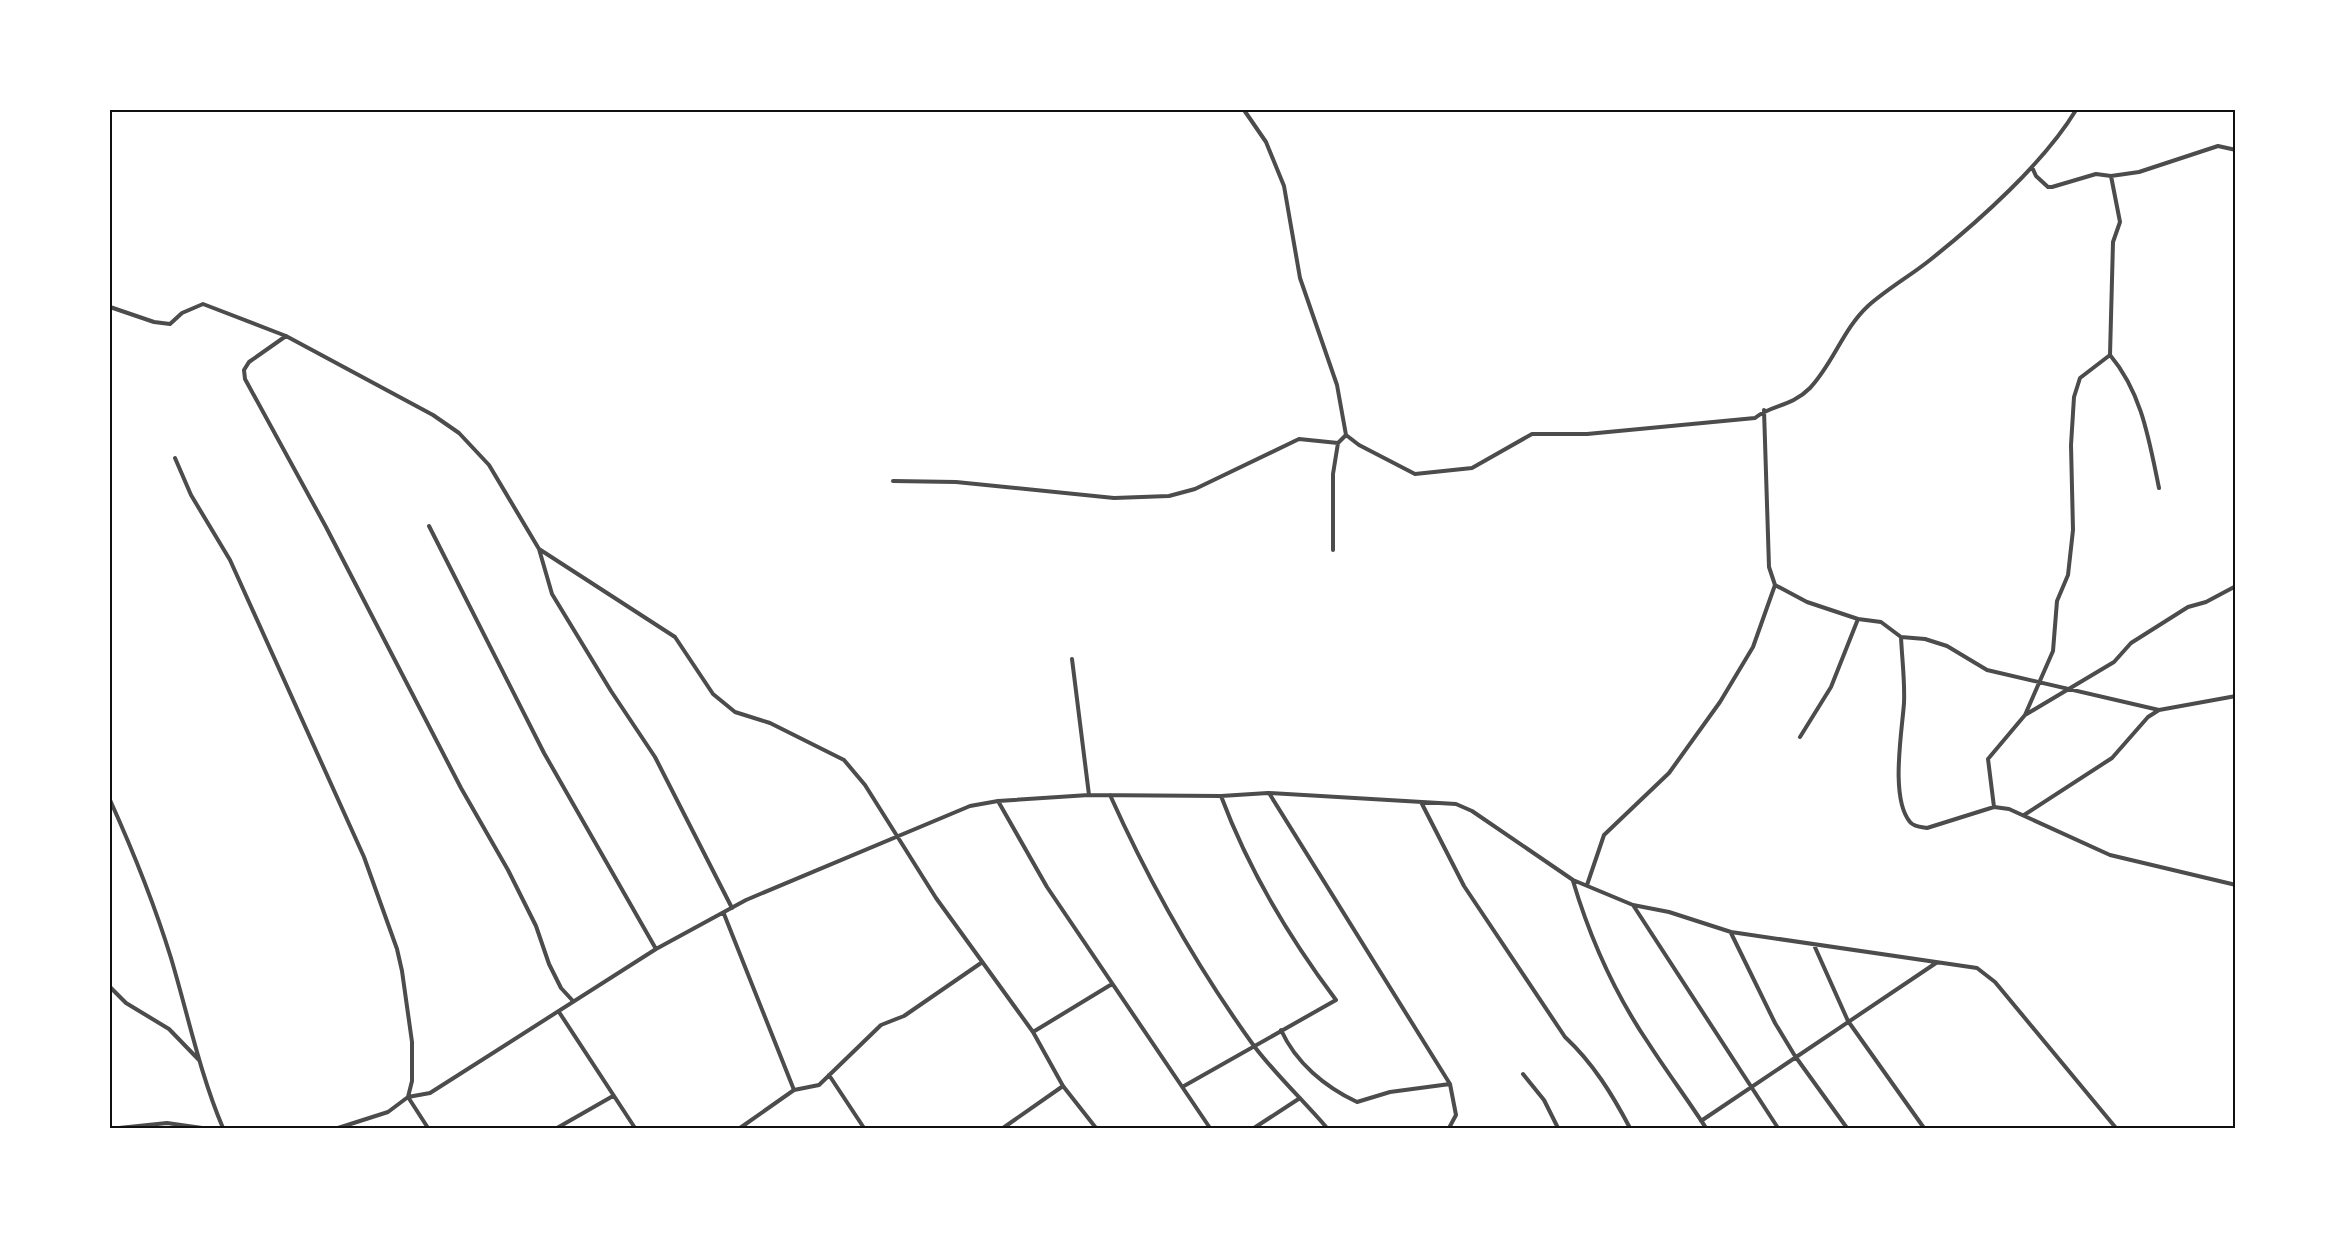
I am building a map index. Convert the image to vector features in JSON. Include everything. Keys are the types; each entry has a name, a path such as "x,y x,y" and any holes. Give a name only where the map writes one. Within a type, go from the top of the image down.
{"street":[{"path":"1244,110 1266,141 1284,186 1290,208 1300,278 1337,385 1346,435 1404,470 1415,474 1434,474 1472,468 1532,434 1587,434 1755,418 1764,410 1780,408 1811,387 1866,307 1933,258 2032,167 2076,110"},
{"path":"2032,167 2036,176 2048,187 2096,174 2111,176 2153,168 2218,146 2235,150"},
{"path":"2111,176 2120,222 2113,252 2110,355 2122,370 2141,407 2159,488"},
{"path":"110,307 154,322 170,324 182,313 203,304 286,336 433,415 459,432 489,465 539,549 552,594 611,691 655,757 732,908"},
{"path":"286,336 249,362 244,370 245,379 326,527 461,788 508,870 536,926 549,964 561,988 573,1001"},
{"path":"1994,807 1988,759 2025,715 2053,651 2057,601 2068,574 2073,530 2074,397 2080,378 2110,355"},
{"path":"1587,885 1604,836 1669,773 1720,702 1753,647 1775,585 1769,567 1764,410"},
{"path":"1333,550 1333,474 1338,443 1346,435"},
{"path":"893,481 956,482 1114,498 1169,496 1195,489 1299,439 1338,443"},
{"path":"176,458 191,495 230,560 364,857 397,949 402,971 412,1042 412,1081 408,1097 428,1128"},
{"path":"429,526 544,753 656,949"},
{"path":"539,549 675,638 708,688 735,712 770,723 844,760 865,785 981,963 1033,1032 1063,1086 1096,1128"},
{"path":"1775,585 1807,602 1858,619 1881,622 1901,638 1936,642 1987,670 2067,691 2159,710"},
{"path":"2025,715 2114,662 2131,643 2188,607 2206,602 2235,586"},
{"path":"1800,737 1831,687 1858,619"},
{"path":"1901,638 1904,703 1898,752 1904,807 1910,822 1917,827 1927,828 1994,807 2009,809 2110,855 2235,885"},
{"path":"1072,659 1089,795"},
{"path":"2023,816 2112,758 2148,717 2159,710 2235,696"},
{"path":"338,1128 388,1112 408,1097 430,1093 656,949 724,915 732,908 825,864 898,838 970,806 998,801 1089,795 1221,796 1268,793 1456,804 1472,811 1573,880 1633,905 1669,912 1731,932 1977,968 1995,982 2116,1128"},
{"path":"1268,793 1450,1084 1456,1114 1449,1128"},
{"path":"1110,795 1133,845 1186,945 1216,993 1254,1046 1327,1128"},
{"path":"1184,1086 1336,1000 1287,930 1261,887 1240,847 1221,796"},
{"path":"110,800 138,860 223,1128"},
{"path":"998,801 1047,886 1184,1086 1210,1128"},
{"path":"1420,802 1464,886 1565,1037 1583,1053 1606,1085 1630,1128"},
{"path":"1573,880 1587,926 1607,971 1647,1042 1706,1128"},
{"path":"1633,905 1778,1128"},
{"path":"724,915 794,1090"},
{"path":"1731,932 1775,1023 1795,1056 1847,1128"},
{"path":"1814,945 1848,1021 1924,1128"},
{"path":"1701,1120 1751,1089 1795,1056 1937,962"},
{"path":"740,1128 794,1090 819,1085 880,1025 904,1016 981,963"},
{"path":"1033,1032 1112,984"},
{"path":"110,987 126,1003 169,1029 200,1061"},
{"path":"559,1012 635,1128"},
{"path":"1281,1030 1289,1047 1310,1070 1357,1102 1390,1092 1450,1084"},
{"path":"1523,1074 1544,1100 1558,1128"},
{"path":"829,1075 864,1128"},
{"path":"1003,1128 1063,1086"},
{"path":"557,1128 613,1096"},
{"path":"1254,1128 1300,1098"},
{"path":"119,1128 166,1123 202,1128"}]}
